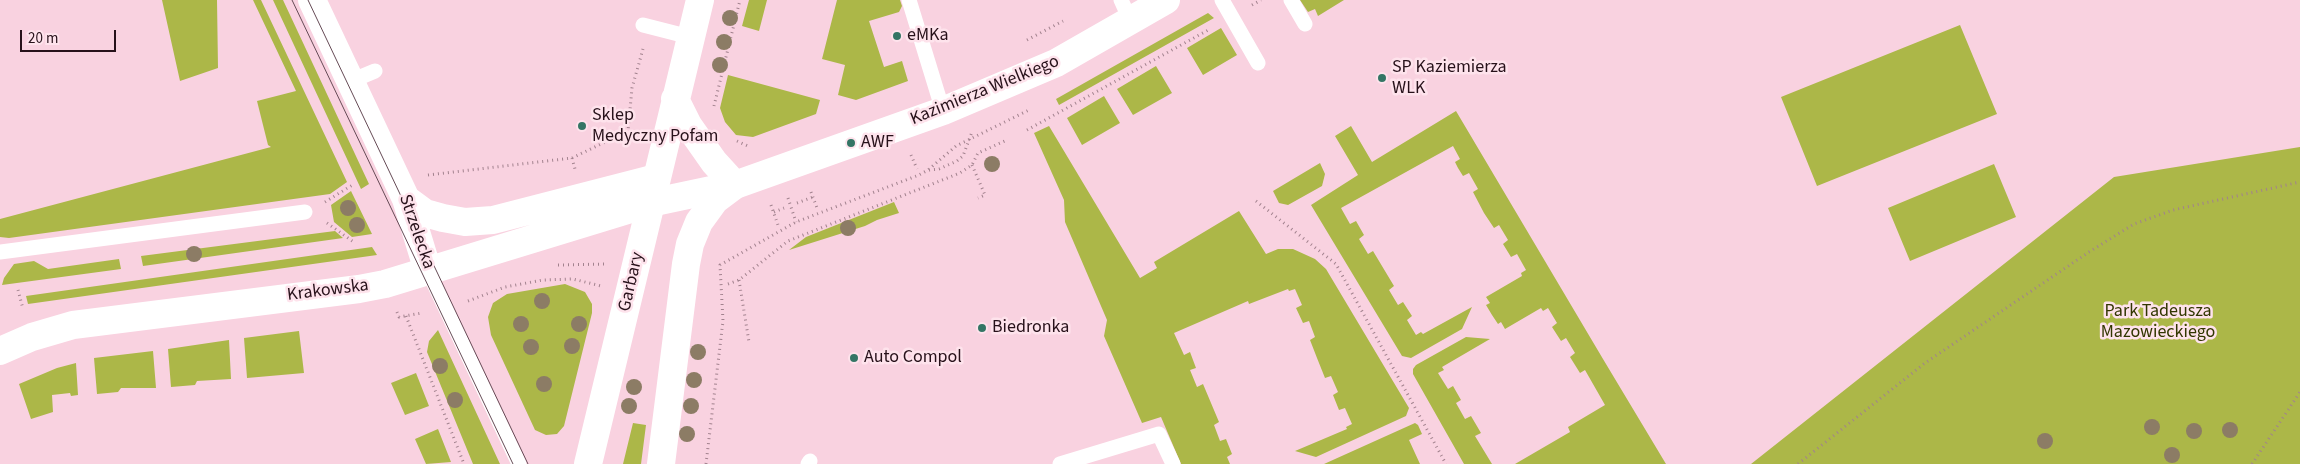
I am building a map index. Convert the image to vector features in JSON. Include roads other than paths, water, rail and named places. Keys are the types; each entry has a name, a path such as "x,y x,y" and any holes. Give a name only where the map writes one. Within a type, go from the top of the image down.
{"street":[{"name":"Strzelecka","path":"312,0 363,76 406,199 428,271"},
{"name":"Garbary","path":"588,464 700,0"},
{"name":"Kazimierza Wielkiego","path":"653,191 735,185 943,111 1056,63 1126,11 1166,0"},
{"path":"662,464 682,287 690,244 699,222 715,200 735,185 704,147 675,99"},
{"path":"406,199 425,213 465,222 493,220 653,191"},
{"name":"Krakowska","path":"0,351 32,337 73,325 360,289 428,271 653,191"}],"lane":[{"path":"909,0 943,111"},
{"path":"1222,0 1258,63"},
{"path":"1291,0 1305,24"},
{"path":"646,26 690,38"},
{"path":"0,252 305,212"},
{"name":"Strzelecka","path":"428,271 519,464"},
{"path":"1060,464 1159,434 1173,464"}],"tram line":[{"path":"292,0 513,464"},
{"path":"308,0 528,464"}],"place":[{"name":"eMKa","path":"897,36"},
{"name":"SP Kaziemierza WLK","path":"1382,78"},
{"name":"Sklep Medyczny Pofam","path":"582,126"},
{"name":"AWF","path":"851,143"},
{"name":"Biedronka","path":"982,328"},
{"name":"Auto Compol","path":"854,358"}],"park label":[{"name":"Park Tadeusza Mazowieckiego","path":"2158,322"}]}
